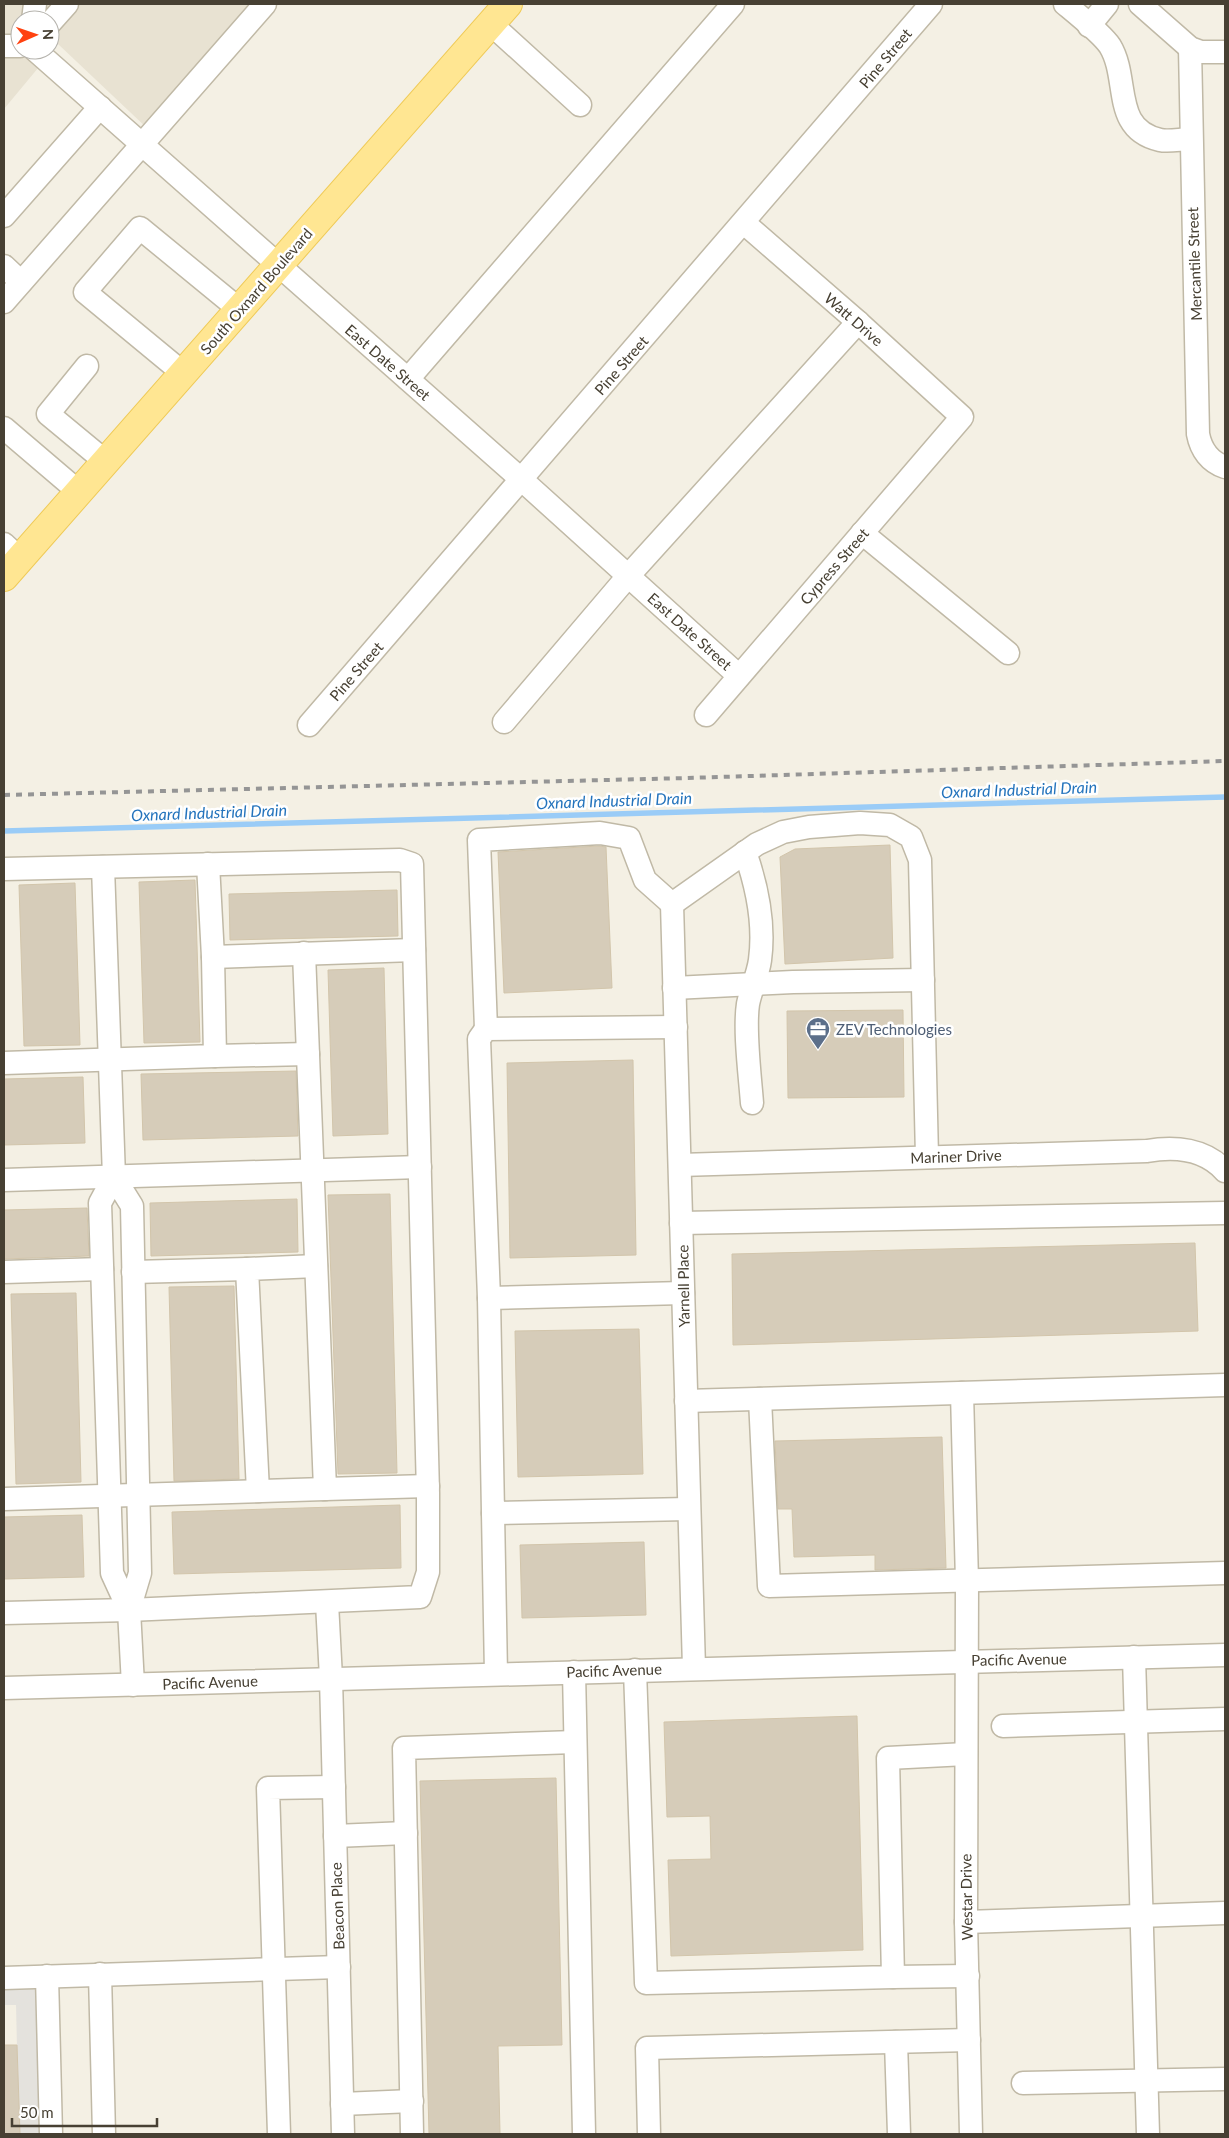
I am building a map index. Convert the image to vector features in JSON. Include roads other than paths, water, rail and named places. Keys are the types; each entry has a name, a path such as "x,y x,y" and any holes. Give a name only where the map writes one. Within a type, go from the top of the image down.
{"main road":[{"name":"South Oxnard Boulevard","path":"9,560 79,492 106,462 499,14"}],"street":[{"path":"4,302 265,4"},
{"path":"408,379 733,4"},
{"name":"Pine Street","path":"309,725 931,4"},
{"path":"1065,4 1109,45 1117,64 1126,113 1138,130 1161,140 1191,139"},
{"path":"1089,26 1107,4"},
{"path":"1140,4 1190,48 1201,52 1225,52"},
{"path":"499,14 580,105"},
{"name":"Mercantile Street","path":"1190,48 1198,434 1204,451 1212,460 1225,467"},
{"name":"East Date Street","path":"46,60 629,575 739,676"},
{"path":"4,216 100,107"},
{"name":"Watt Drive","path":"744,223 858,322 962,417"},
{"path":"183,373 86,292 140,228 240,310"},
{"path":"4,266 21,282"},
{"path":"504,722 629,575 858,322"},
{"path":"87,366 48,414 106,462"},
{"name":"Cypress Street","path":"706,715 962,417"},
{"path":"4,428 79,492"},
{"path":"862,533 1008,653"},
{"path":"496,1674 489,1298 479,1039 486,1028 479,840 600,833 629,838 645,880 672,904 757,844 783,832 809,827 860,822 890,825 911,837 920,860 927,1157"},
{"path":"745,852 755,882 760,918 760,959 755,984 748,1004 752,1103"},
{"path":"4,869 400,860 412,864 428,1486 428,1572 420,1597 129,1610 4,1613"},
{"path":"208,864 213,957 215,1056"},
{"path":"103,866 114,1176 132,1206 140,1573 129,1610 133,1684"},
{"name":"Yarnell Place","path":"672,904 694,1668"},
{"path":"213,957 414,950"},
{"path":"304,954 325,1489"},
{"path":"674,988 923,980"},
{"path":"486,1028 676,1027"},
{"path":"4,1063 308,1054"},
{"name":"Mariner Drive","path":"680,1165 1182,1149 1199,1153 1218,1163 1225,1171"},
{"path":"4,1180 420,1167"},
{"path":"114,1176 100,1203 109,1496 112,1573 129,1610"},
{"path":"681,1223 1225,1213"},
{"path":"4,1272 133,1275 316,1266"},
{"path":"247,1269 258,1491"},
{"path":"489,1298 683,1293"},
{"path":"686,1401 1225,1385"},
{"name":"Westar Drive","path":"962,1393 967,1581 966,1922 971,2134"},
{"path":"760,1399 769,1586 1225,1573"},
{"path":"4,1499 428,1486"},
{"path":"493,1513 688,1509"},
{"name":"Beacon Place","path":"326,1602 331,1678 343,2134"},
{"name":"Pacific Avenue","path":"4,1688 967,1660 1225,1655"},
{"path":"1134,1657 1148,2134"},
{"path":"635,1670 646,1983 968,1976"},
{"path":"574,1672 584,2134"},
{"path":"1003,1726 1225,1720"},
{"path":"412,2134 404,1748 576,1742"},
{"path":"893,1977 888,1758 966,1754"},
{"path":"279,2134 268,1788 334,1787"},
{"path":"335,1836 406,1833"},
{"path":"966,1922 1225,1913"},
{"path":"4,1978 339,1968"},
{"path":"100,1974 104,2134"},
{"path":"47,1976 51,2134"},
{"path":"649,2134 647,2048 969,2040"},
{"path":"896,2042 899,2134"},
{"path":"1023,2083 1225,2079"},
{"path":"342,2104 412,2101"}],"waterway":[{"name":"Oxnard Industrial Drain","path":"4,831 1225,797"}],"railway":[{"path":"4,795 687,778 1225,761"}],"place":[{"name":"ZEV Technologies","path":"818,1050"}]}
